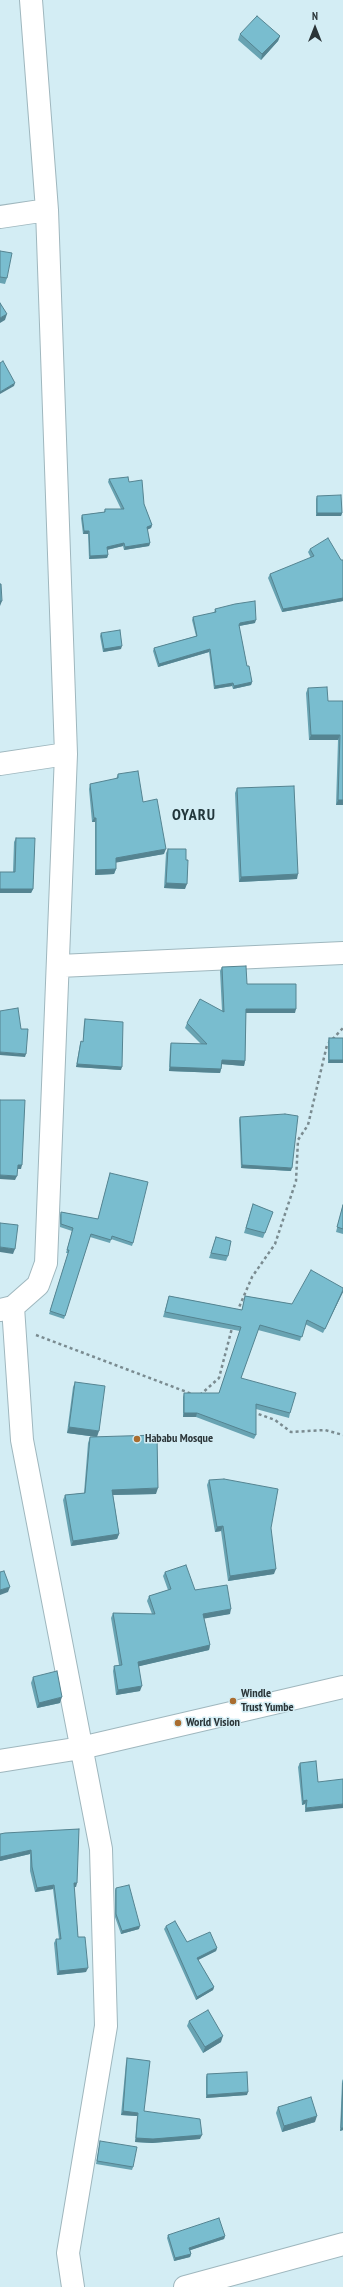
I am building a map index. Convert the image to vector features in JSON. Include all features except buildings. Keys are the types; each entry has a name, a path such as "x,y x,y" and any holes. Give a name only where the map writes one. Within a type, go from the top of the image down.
{"street":[{"path":"31,0 47,210 66,754 59,966 46,1264 38,1285 6,1308 22,1440 101,1850 106,2026 68,2253 73,2287"},
{"path":"0,217 47,210"},
{"path":"0,764 66,754"},
{"path":"59,966 343,953"},
{"path":"0,1761 81,1748 343,1687"},
{"path":"185,2287 343,2244"}],"path":[{"path":"235,1317 252,1277 275,1244 296,1181 298,1140 308,1125 327,1045 343,1028"},
{"path":"6,1308 37,1336 205,1399"},
{"path":"198,1396 219,1378 225,1347 233,1325"},
{"path":"251,1412 275,1420 291,1432 325,1430 343,1435"}],"place":[{"name":"Hababu Mosque","path":"137,1439"},
{"name":"Windle Trust Yumbe","path":"233,1701"},
{"name":"World Vision","path":"178,1723"}],"district":[{"name":"OYARU","path":"194,815"}]}
